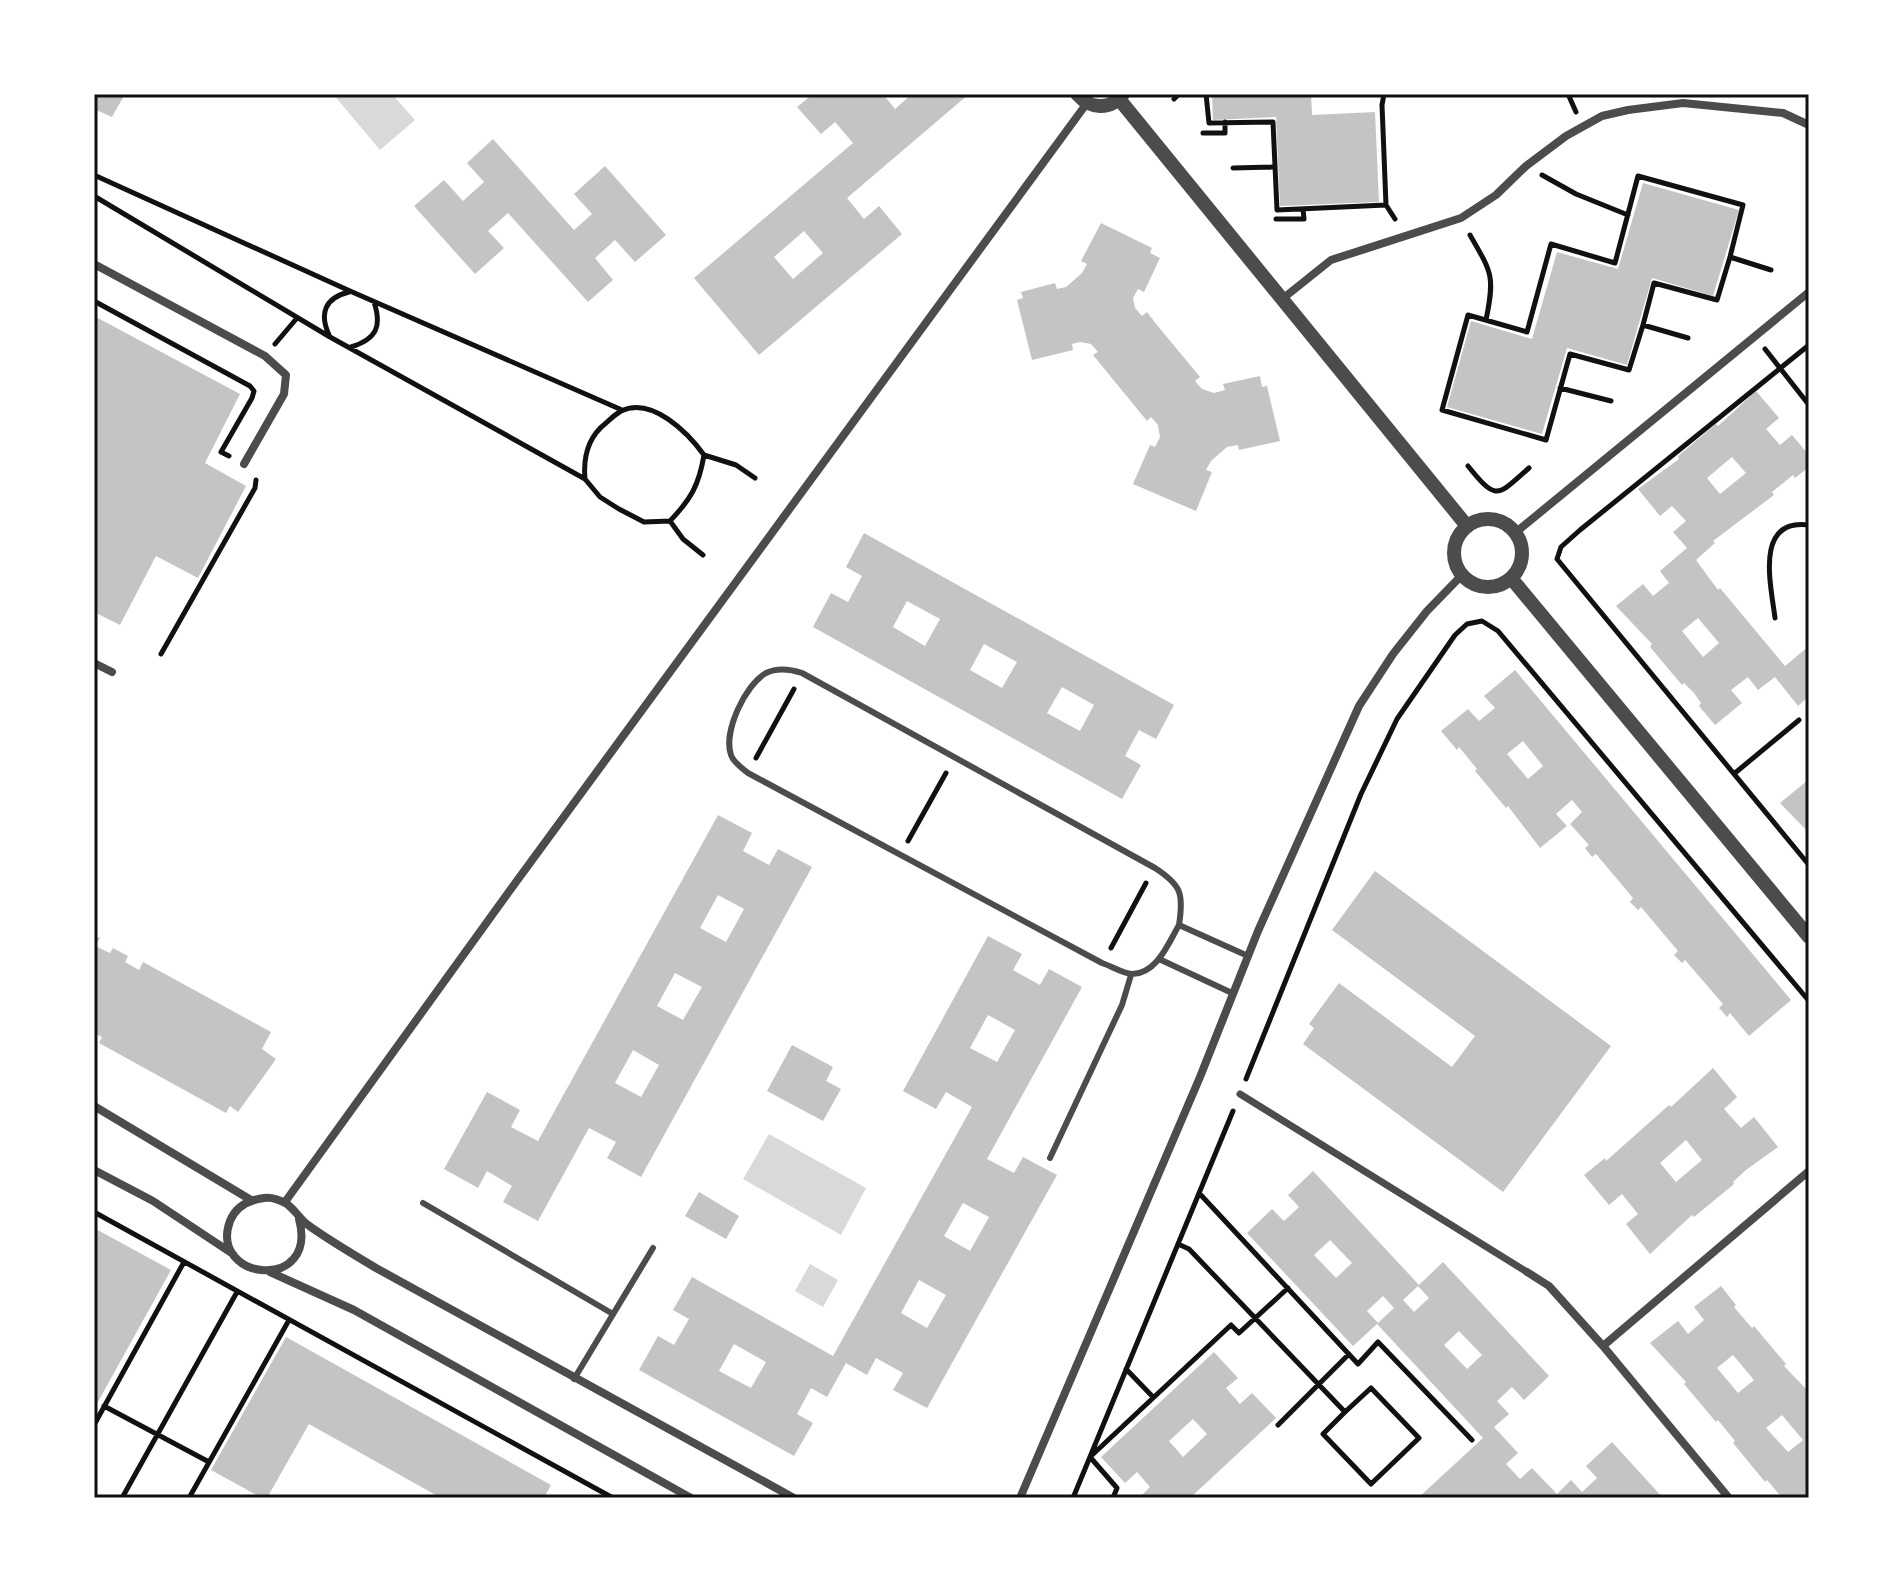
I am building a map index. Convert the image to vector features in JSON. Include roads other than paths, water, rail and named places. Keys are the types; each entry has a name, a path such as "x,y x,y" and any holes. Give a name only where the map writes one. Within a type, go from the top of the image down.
{"street":[{"path":"285,1202 1082,99 1098,107 1109,105 1121,97 1281,300 1467,526"},
{"path":"1281,300 1331,260 1461,218 1496,195 1526,166 1566,136 1602,116 1683,103 1783,113 1809,125"},
{"path":"94,264 265,356 286,375 284,394 244,464"},
{"path":"1515,533 1809,292"},
{"path":"1493,519 1515,533 1522,556 1519,568 1511,578 1499,585 1486,587 1473,584 1462,575 1455,563 1454,550 1458,536 1467,526 1479,520 1493,519"},
{"path":"1020,1498 1200,1077 1232,993 1359,706 1393,654 1427,611 1462,575"},
{"path":"1511,578 1809,937"},
{"path":"94,663 112,672"},
{"path":"1240,1094 1549,1286 1729,1498"},
{"path":"94,1106 251,1200"},
{"path":"94,1170 153,1201 233,1254 243,1264 256,1271 269,1272 354,1310 680,1495 691,1498"},
{"path":"1603,1346 1809,1171"},
{"path":"233,1254 228,1242 228,1229 232,1216 240,1206 251,1200 269,1197 285,1202 299,1219 321,1235 376,1268 794,1498"},
{"path":"269,1272 291,1262 298,1253 302,1242 299,1219"}],"lane":[{"path":"789,669 802,673 1155,868 1172,880 1179,890 1182,905 1179,925 1159,959 1143,971 1131,975 1102,963 748,773 731,758 728,743 739,702 764,674 789,669"},
{"path":"1179,925 1248,956"},
{"path":"1159,959 1232,993"},
{"path":"1050,1158 1122,1005 1131,975"},
{"path":"423,1203 613,1314"},
{"path":"574,1379 653,1248"}]}
